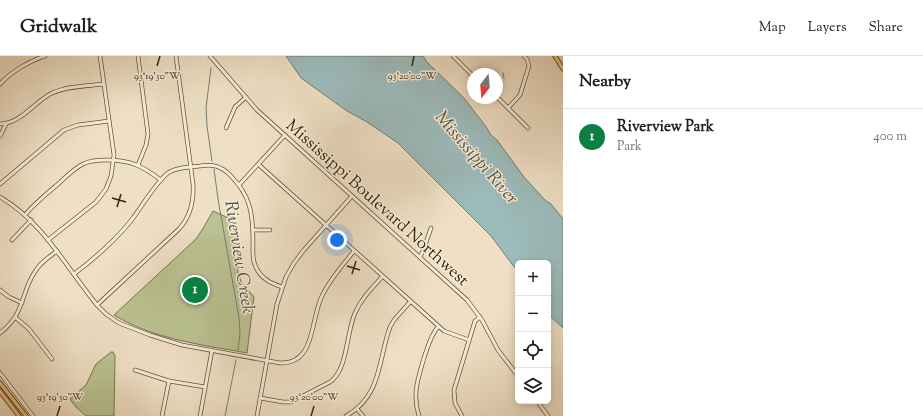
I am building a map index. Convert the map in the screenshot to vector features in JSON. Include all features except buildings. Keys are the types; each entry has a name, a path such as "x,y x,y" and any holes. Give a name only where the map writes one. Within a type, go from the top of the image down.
{"main road":[{"path":"555,56 563,69"},
{"path":"0,383 26,416"},
{"path":"0,391 19,416"}],"street":[{"path":"0,84 5,78 45,56"},
{"path":"48,240 89,208 101,196 110,180 114,160 100,56"},
{"path":"138,56 148,134 146,145 138,165"},
{"path":"97,305 184,223 191,210 193,184 176,56"},
{"name":"Mississippi Boulevard Northwest","path":"210,56 255,108 467,300 480,317 498,350 515,372"},
{"path":"453,56 467,70"},
{"path":"508,108 520,95 529,62 524,56"},
{"path":"0,124 6,124 21,117 44,98 54,93 70,88 104,84"},
{"path":"226,128 235,107 246,97"},
{"path":"503,103 528,128"},
{"path":"0,184 64,130 78,125 109,121"},
{"path":"0,136 6,124"},
{"path":"239,185 285,135"},
{"path":"25,215 39,201 83,164 91,161 114,160 130,162 138,165 161,180"},
{"path":"74,274 128,225 161,180 172,171 210,165 218,166 224,170 239,185 245,195 250,208 253,230 253,258 255,267 266,280 282,287"},
{"path":"259,165 438,327 446,333 469,340"},
{"path":"257,416 277,304 282,287 289,271 297,259 352,196"},
{"path":"0,197 31,220 57,251 97,305 112,319 128,327 174,342 266,361 280,363 288,362 295,360 304,353 309,342 321,298 335,274 354,251"},
{"path":"12,240 31,220"},
{"path":"420,256 431,228"},
{"path":"253,230 270,230"},
{"path":"0,333 16,318 35,270 44,260 57,251"},
{"path":"260,398 283,402 294,401 336,378 342,365 351,324 356,311 365,296 382,277"},
{"path":"0,290 9,297 22,303"},
{"path":"346,416 357,409 368,397 374,386 390,327 394,320 410,302"},
{"path":"462,416 455,403 454,393 475,321 480,317"},
{"path":"16,318 28,329 52,359"},
{"path":"419,416 416,399 417,379 432,335 438,327"},
{"path":"200,416 212,350"},
{"path":"136,370 169,381 206,387"},
{"path":"0,373 33,416"},
{"path":"162,416 169,381"},
{"path":"539,404 548,416"},
{"path":"357,409 363,416"}],"green space":[{"path":"213,211 233,220 234,257 241,282 254,297 247,353 179,340 145,330 114,315 196,239"},
{"path":"113,352 115,356 114,416 86,416 70,399 86,385 96,364"}],"water":[{"name":"Mississippi River","path":"286,56 423,56 427,62 464,98 467,104 469,104 490,134 497,140 524,177 545,200 551,204 563,219 563,328 551,317 551,260 515,260 515,268 491,236 398,143 367,122 347,111 301,78"}],"waterway":[{"name":"Riverview Creek","path":"211,68 206,108 212,161"},
{"path":"503,73 504,78"},
{"name":"Riverview Creek","path":"214,169 239,318 240,333 238,350"},
{"name":"Riverview Creek","path":"225,416 236,360"}],"place":[{"name":"Riverview Park","path":"195,290"}]}
